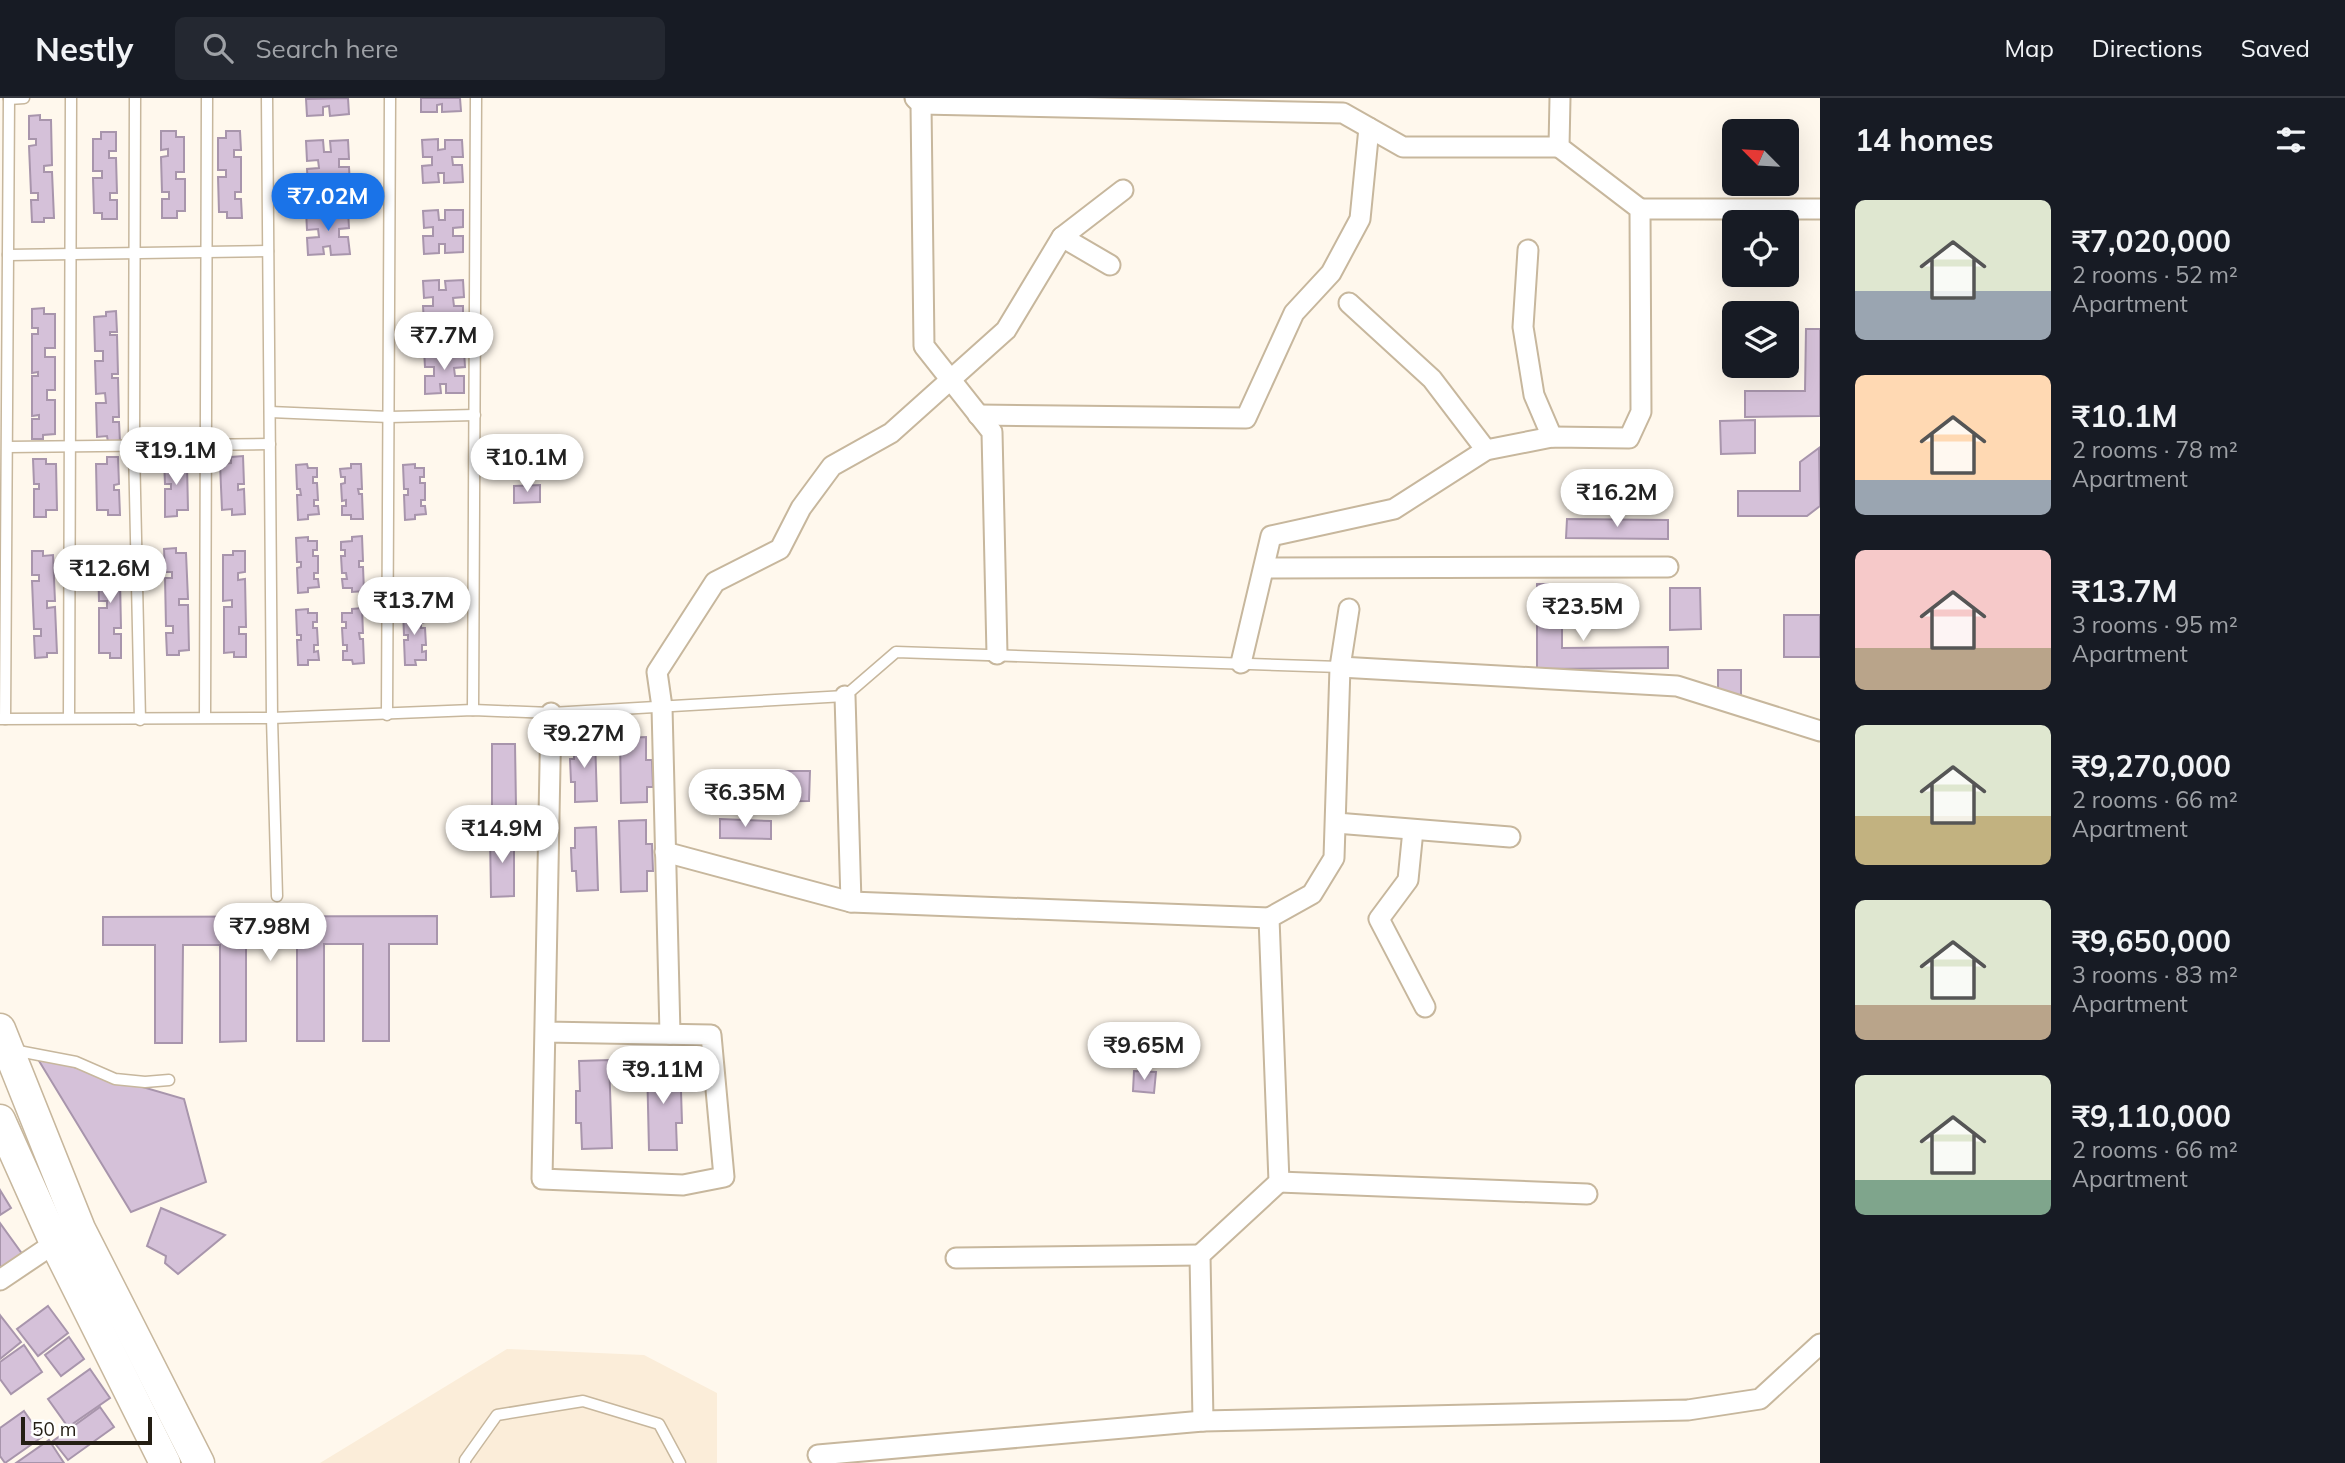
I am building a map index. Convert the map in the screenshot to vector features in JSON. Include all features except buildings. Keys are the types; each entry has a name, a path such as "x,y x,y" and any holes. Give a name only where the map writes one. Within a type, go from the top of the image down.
{"main road":[{"path":"4,1039 80,1229 199,1463"},
{"path":"0,1121 55,1243 165,1463"}],"street":[{"path":"1559,147 1560,98"},
{"path":"997,653 992,432 923,346 918,101 1186,104 1343,113 1403,146 1559,147 1640,209 1820,209"},
{"path":"978,415 1246,418 1294,313 1331,273 1360,219 1369,128"},
{"path":"670,1034 662,707 657,672 715,582 780,549 802,508 832,467 891,433 1006,330 1062,237 1123,190"},
{"path":"1241,663 1265,568 1270,536 1394,509 1486,450 1552,437 1629,438 1641,412 1640,209"},
{"path":"1062,237 1110,265"},
{"path":"1528,250 1523,327 1534,396 1552,437"},
{"path":"1349,303 1432,379 1486,450"},
{"path":"1265,568 1668,567"},
{"path":"665,852 851,902 1269,918 1312,894 1334,858 1340,667 1349,609"},
{"path":"1340,667 1677,686 1820,731"},
{"path":"845,696 851,902"},
{"path":"545,1032 711,1035 724,1177 684,1185 542,1179 551,713"},
{"path":"1336,823 1510,837"},
{"path":"1413,830 1408,880 1379,919 1426,1007"},
{"path":"1269,918 1279,1182"},
{"path":"956,1258 1200,1255 1279,1182 1587,1194"},
{"path":"0,1280 55,1243"},
{"path":"1200,1255 1203,1421"},
{"path":"818,1455 1203,1421 1688,1410 1760,1399 1820,1344"}],"lane":[{"path":"24,98 9,99 8,447 2,719 140,720 205,716 272,718 474,710 551,713 845,696 896,652 997,653 1340,667"},
{"path":"69,718 71,98"},
{"path":"135,98 134,447 140,720"},
{"path":"205,716 207,98"},
{"path":"267,98 272,718 277,896"},
{"path":"387,715 390,98"},
{"path":"474,710 476,98"},
{"path":"8,255 268,251"},
{"path":"270,412 389,416 475,415"},
{"path":"8,447 270,444"},
{"path":"4,1039 76,1062 115,1079 145,1082 169,1080"},
{"path":"465,1463 497,1415 583,1401 659,1424 680,1463"}],"shaded area":[{"path":"507,1349 644,1355 717,1393 717,1463 320,1463"}]}
